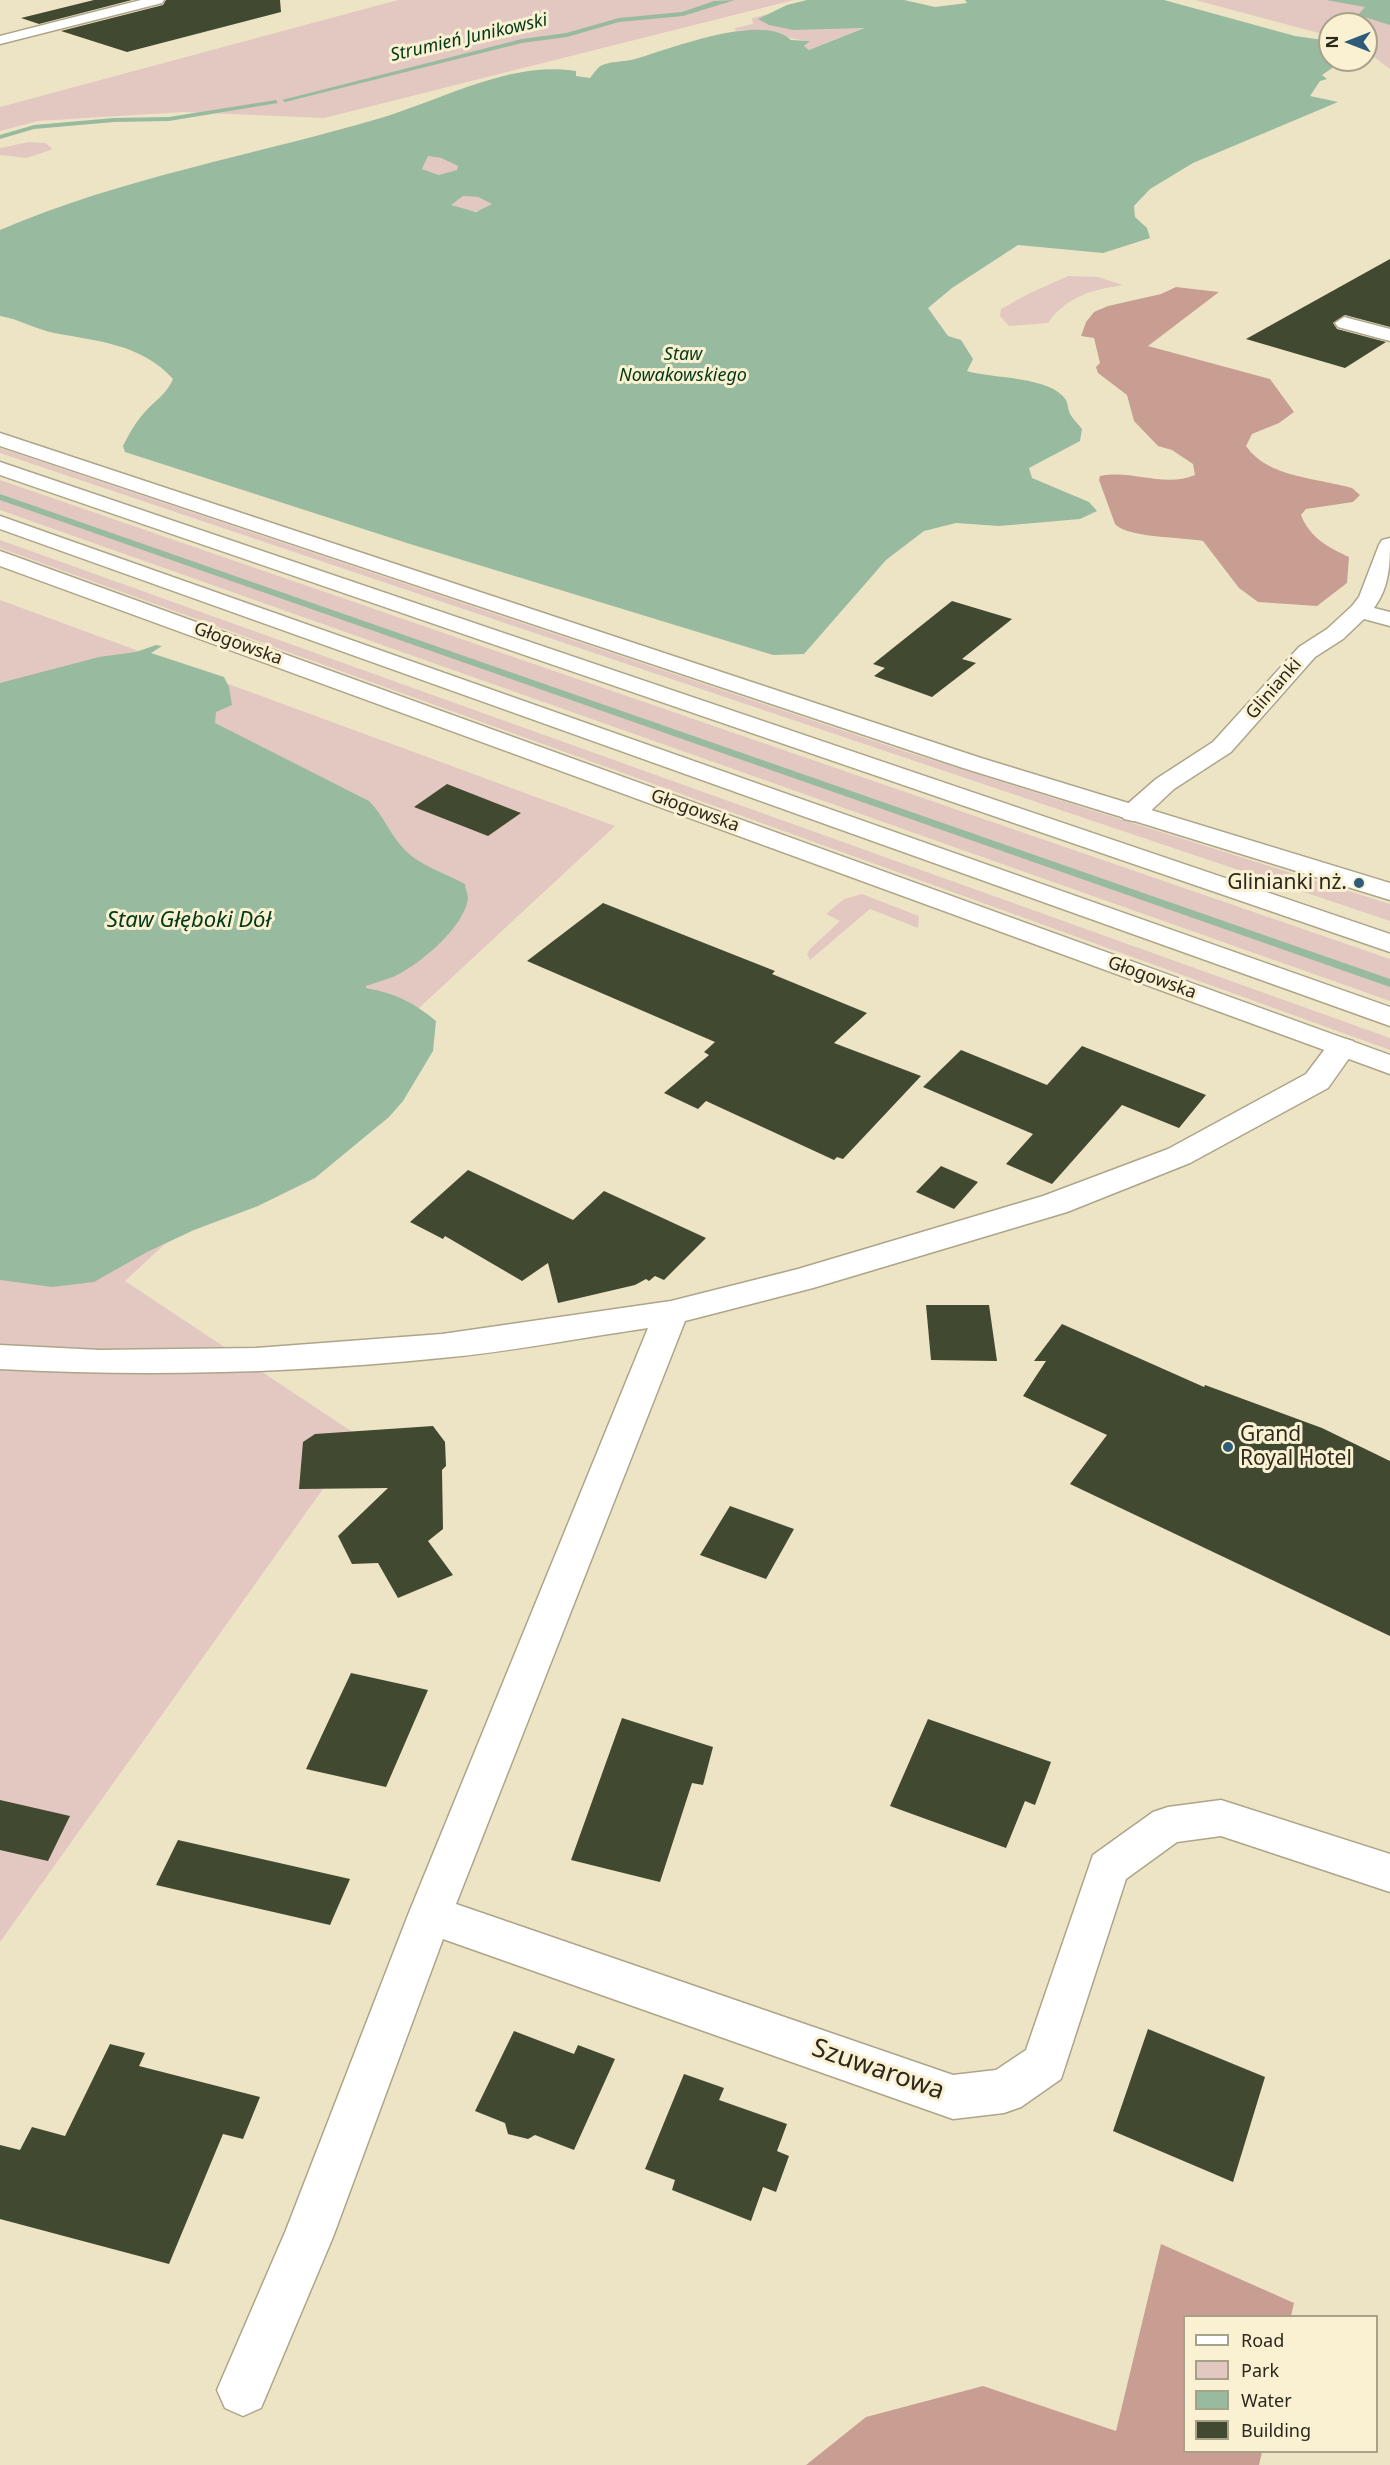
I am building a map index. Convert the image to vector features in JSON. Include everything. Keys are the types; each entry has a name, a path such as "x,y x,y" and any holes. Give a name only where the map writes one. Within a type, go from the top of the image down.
{"street":[{"path":"0,40 157,0"},
{"path":"78,5 107,13"},
{"path":"1344,322 1390,335"},
{"path":"0,439 961,759 1390,892"},
{"path":"0,468 1390,943"},
{"name":"Głogowska","path":"0,522 1390,1017"},
{"name":"Glinianki","path":"1132,813 1165,784 1222,747 1307,652 1335,634 1360,611 1370,598 1390,545"},
{"name":"Głogowska","path":"0,558 1390,1065"},
{"path":"1360,611 1390,619"},
{"path":"0,1357 100,1362 256,1360 442,1346 670,1313 801,1280 1055,1204 1179,1156 1317,1081 1342,1047"},
{"path":"243,2390 308,2237 430,1915 670,1313"},
{"name":"Szuwarowa","path":"430,1915 953,2097 1004,2091 1046,2064 1108,1868 1168,1825 1221,1818 1390,1873"}],"green space":[{"path":"398,0 794,0 324,118 184,112 38,121 0,131 0,107"},
{"path":"1195,0 1390,0 1390,69 1378,60 1378,12 1318,12 1318,33"},
{"path":"772,13 759,19 827,28 865,27 809,50 804,46 809,41 764,32 736,31 735,28 753,24 752,18"},
{"path":"29,142 45,143 52,148 26,158 0,155 0,148"},
{"path":"428,156 441,158 459,166 457,171 439,175 422,169"},
{"path":"463,196 478,197 492,204 478,211 450,205"},
{"path":"1068,276 1098,277 1123,285 1101,289 1072,300 1063,306 1048,323 1009,326 1000,316 1001,309"},
{"path":"0,448 910,753 1390,904 1390,921 0,453"},
{"path":"0,480 1390,959 1390,1001 0,510"},
{"path":"0,540 1390,1038 1390,1050 0,548"},
{"path":"0,600 615,826 125,1281 360,1437 0,1942"},
{"path":"862,894 919,916 918,928 870,909 810,960 807,954 810,949 840,921 826,914 844,899"}],"shaded area":[{"path":"1176,287 1219,292 1148,346 1270,379 1294,412 1279,423 1252,434 1246,446 1255,457 1280,471 1352,488 1360,495 1353,502 1306,509 1301,515 1315,536 1349,557 1347,583 1317,606 1258,602 1239,588 1203,541 1131,532 1115,524 1099,480 1100,476 1112,474 1171,480 1195,475 1193,464 1172,450 1158,446 1134,421 1127,395 1098,373 1096,367 1100,363 1094,338 1081,336 1086,322 1094,312 1108,306 1161,294"},
{"path":"1161,2244 1294,2303 1291,2315 1183,2315 1183,2453 1262,2453 1259,2465 806,2465 866,2417 983,2386 1116,2431"}],"water":[{"name":"Staw Nowakowskiego","path":"807,0 904,0 935,7 967,3 965,0 1164,0 1295,36 1318,39 1318,72 1326,72 1322,75 1327,79 1320,81 1310,96 1338,102 1193,163 1150,189 1134,206 1135,217 1147,228 1150,238 1103,253 1018,245 952,288 928,308 948,336 961,340 973,359 967,371 1035,382 1059,392 1066,400 1070,414 1082,429 1080,441 1029,468 1032,478 1089,502 1097,511 1080,519 999,526 956,523 924,531 886,560 804,654 773,655 410,544 125,452 123,446 135,425 164,393 173,379 161,367 133,351 47,331 0,316 0,230 94,195 336,131 503,76 552,69 576,71 576,76 590,78 599,67 607,64 635,59 692,41 738,31 777,32 791,40 810,41 804,46 809,50 864,28 793,30 769,25 758,19 787,5","holes":["428,156 441,158 458,166 457,170 439,175 422,169","463,196 478,197 492,204 476,212 451,205"]},
{"path":"1326,0 1390,0 1390,25 1378,21 1378,12 1361,12 1365,7"},
{"name":"Staw Głęboki Dół","path":"156,645 162,646 151,653 224,677 229,687 232,705 216,712 215,723 369,801 398,843 409,854 465,884 468,898 465,909 450,933 427,955 403,972 366,986 366,988 404,1000 436,1021 433,1051 403,1101 389,1117 315,1178 258,1206 194,1230 147,1252 94,1282 52,1287 0,1280 0,683 99,657 136,652"}],"building":[{"path":"94,0 132,0 39,24 21,18"},
{"path":"166,0 280,0 281,12 127,52 61,31 163,5"},
{"path":"1390,259 1390,327 1345,315 1333,323 1337,329 1386,342 1345,368 1246,339"},
{"path":"952,601 1012,619 962,659 976,663 932,697 874,676 885,668 873,664"},
{"path":"447,784 521,813 488,836 414,807"},
{"path":"603,903 775,971 772,974 867,1013 834,1043 921,1076 843,1159 837,1157 834,1160 706,1101 698,1109 664,1093 709,1055 704,1052 715,1042 527,961"},
{"path":"1082,1046 1206,1095 1179,1128 1122,1105 1052,1184 1006,1164 1033,1134 923,1087 961,1050 1047,1085"},
{"path":"941,1166 978,1182 954,1209 916,1192"},
{"path":"468,1170 573,1220 604,1191 706,1238 664,1280 655,1276 649,1281 646,1279 635,1285 558,1303 548,1263 522,1281 445,1236 443,1239 410,1222"},
{"path":"926,1305 989,1305 997,1361 931,1360"},
{"name":"Grand Royal Hotel","path":"1062,1324 1204,1387 1205,1385 1322,1428 1390,1461 1390,1636 1070,1484 1107,1435 1023,1396 1046,1361 1034,1361"},
{"path":"433,1426 445,1442 446,1466 442,1470 443,1529 428,1541 453,1575 398,1598 378,1563 352,1564 338,1536 388,1488 299,1489 303,1442 315,1434"},
{"path":"730,1506 794,1529 766,1579 700,1555"},
{"path":"351,1673 428,1690 386,1787 306,1769"},
{"path":"622,1718 713,1747 703,1785 692,1783 660,1882 571,1860"},
{"path":"928,1719 1051,1762 1035,1805 1025,1801 1006,1848 890,1806"},
{"path":"0,1800 70,1816 48,1861 0,1850"},
{"path":"178,1840 350,1879 330,1925 156,1885"},
{"path":"1148,2029 1265,2077 1233,2182 1113,2131"},
{"path":"514,2031 574,2054 578,2045 615,2059 574,2150 535,2135 528,2139 508,2134 505,2123 475,2111"},
{"path":"110,2044 145,2053 139,2066 260,2097 243,2139 223,2134 169,2264 0,2219 0,2145 20,2150 32,2127 65,2136"},
{"path":"684,2074 724,2088 719,2100 787,2124 777,2151 789,2156 776,2192 763,2187 751,2221 672,2190 675,2180 645,2169"}],"waterway":[{"name":"Strumień Junikowski","path":"285,100 522,41 567,35 619,20 683,14 714,3 732,0"},
{"name":"Strumień Junikowski","path":"0,137 34,127 114,120 169,119 276,102"},
{"path":"0,497 1390,983"}],"place":[{"name":"Glinianki nż.","path":"1359,883"},
{"name":"Grand Royal Hotel","path":"1228,1447"}]}
